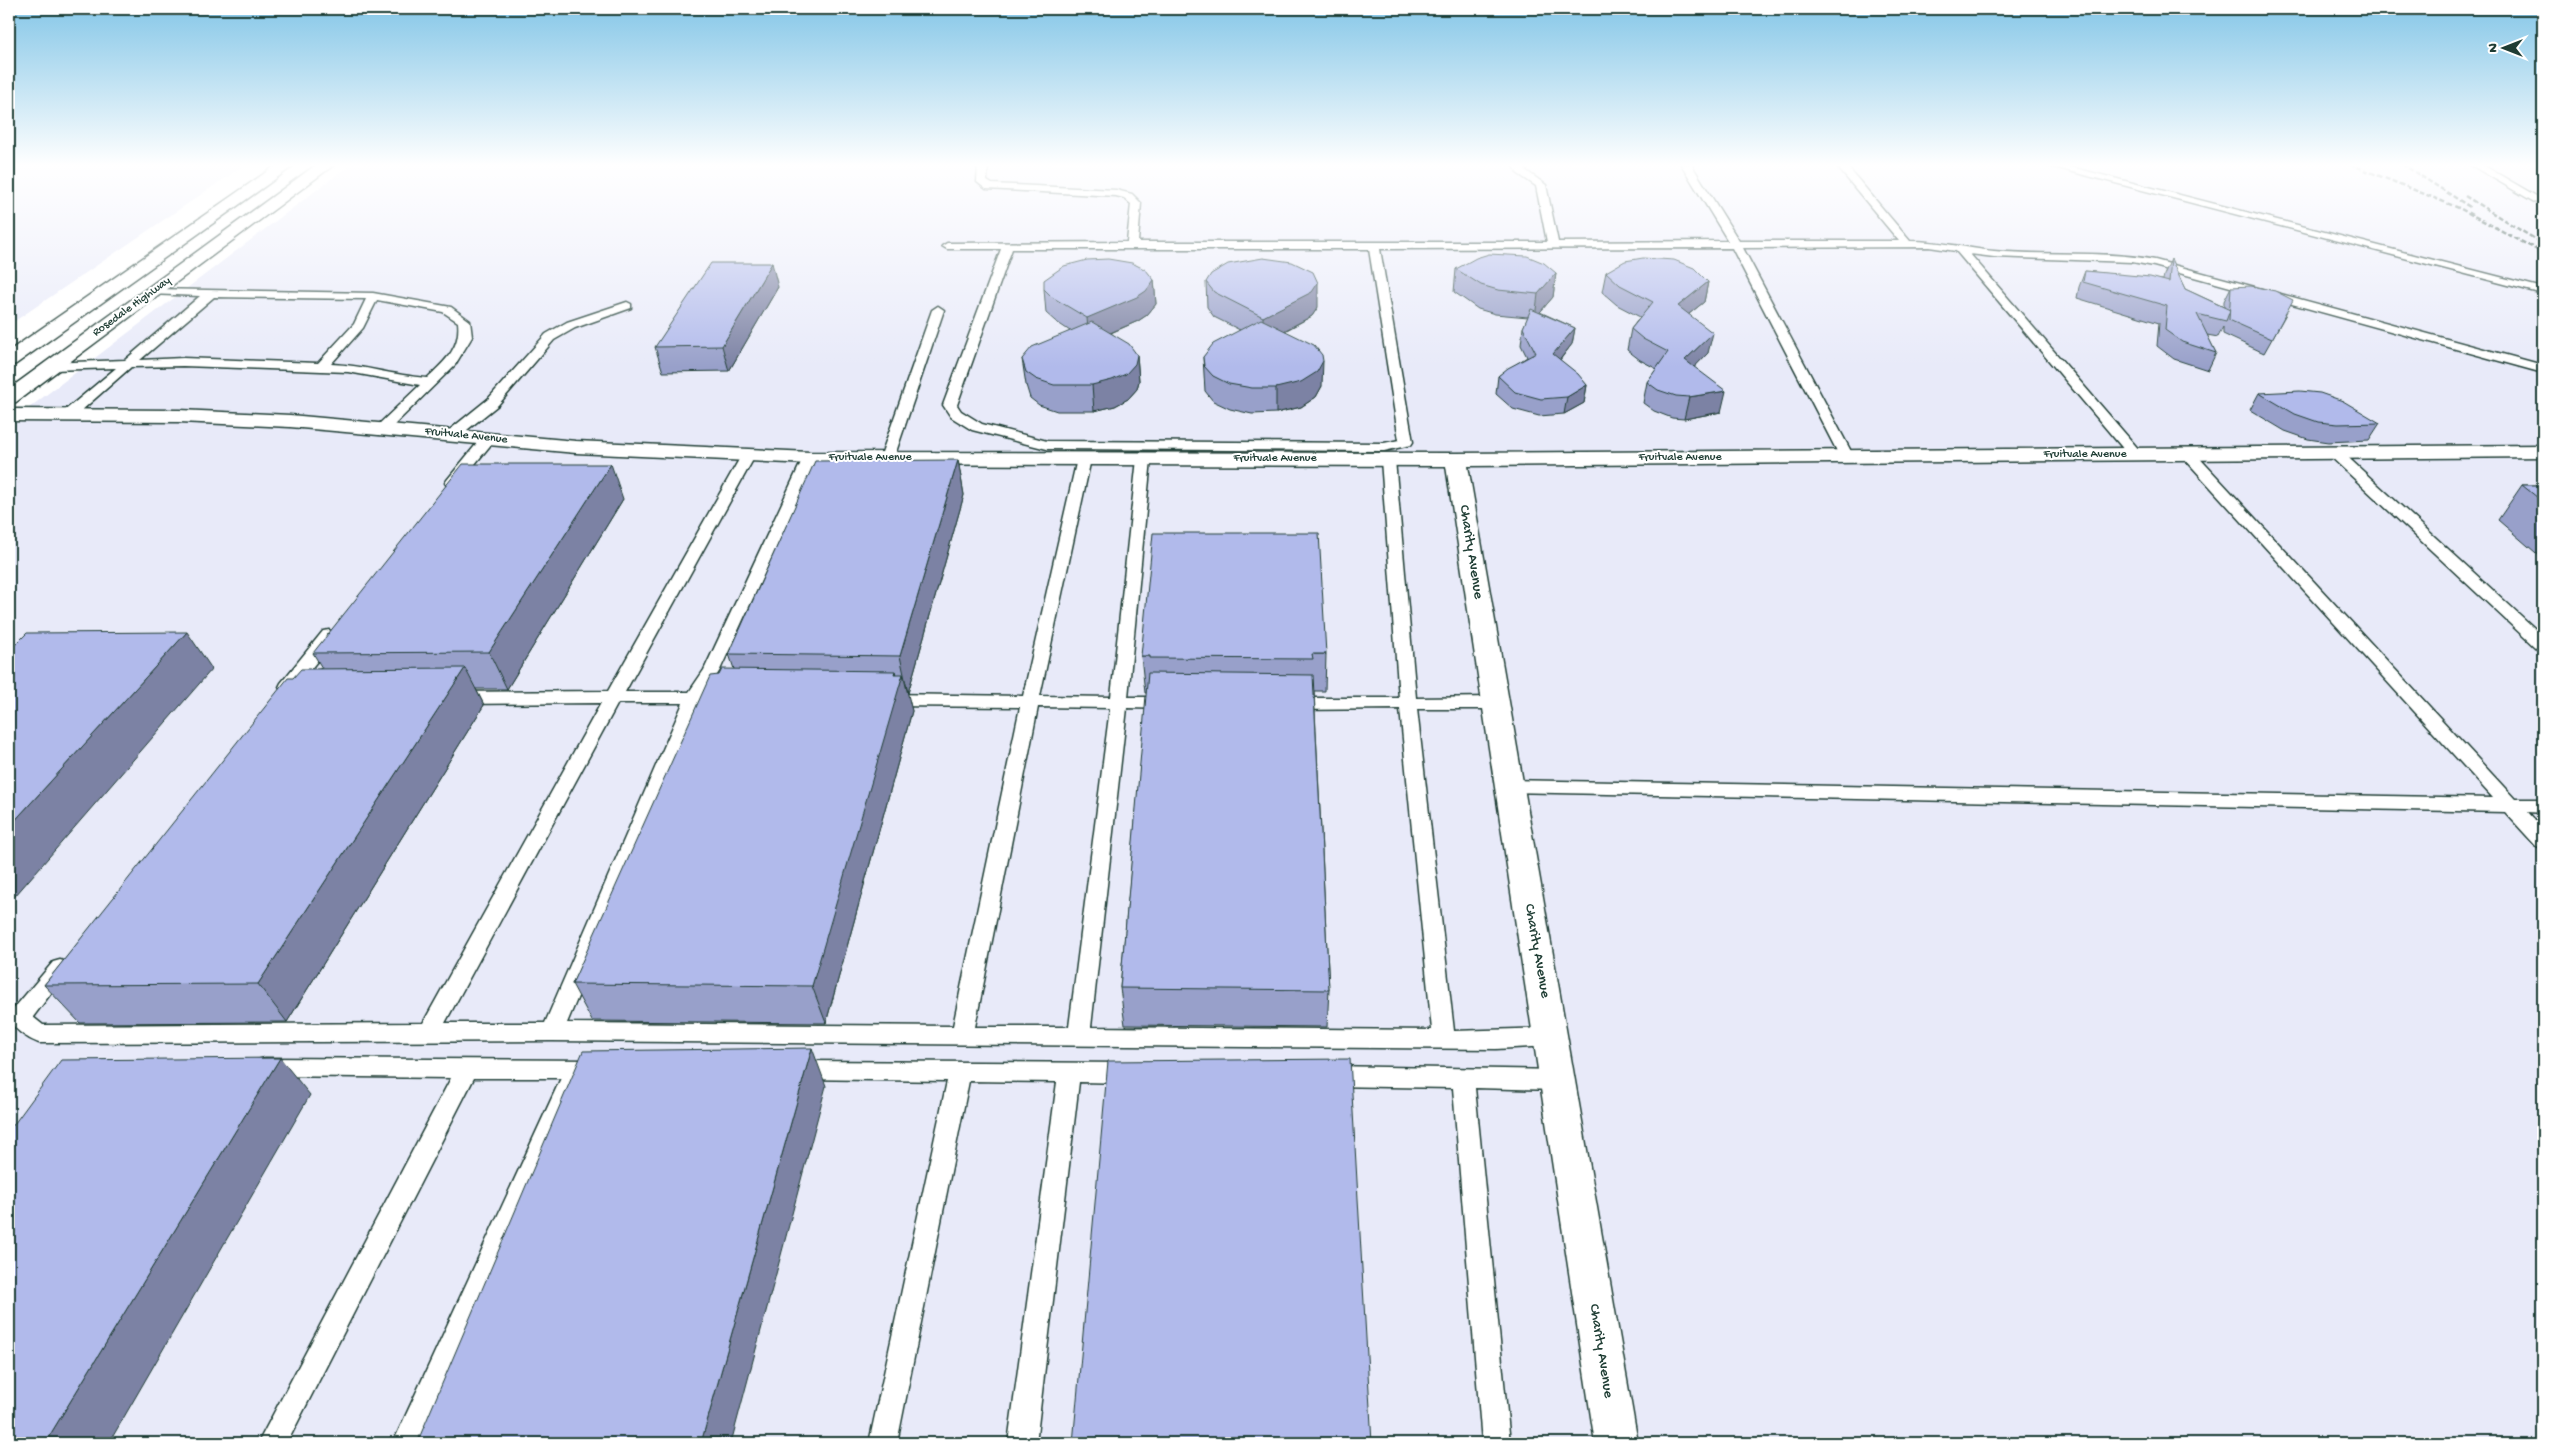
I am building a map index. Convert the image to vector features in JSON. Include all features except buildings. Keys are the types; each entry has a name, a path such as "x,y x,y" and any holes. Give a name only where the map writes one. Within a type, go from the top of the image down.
{"street":[{"name":"Rosedale Highway","path":"9,360 192,232"},
{"name":"Rosedale Highway","path":"9,398 234,232"},
{"name":"Fruitvale Avenue","path":"9,415 68,414 189,417 383,428 576,447 810,458 1456,460 2543,451"},
{"name":"Charity Avenue","path":"1456,460 1552,1037 1557,1080 1616,1443"}],"lane":[{"path":"1132,245 1133,232"},
{"path":"1550,232 1553,245"},
{"path":"1728,232 1847,457"},
{"path":"1897,232 1908,245"},
{"path":"2310,232 2543,292"},
{"path":"947,246 1908,245 1994,254 2132,259 2155,263 2543,369"},
{"path":"1008,246 952,395 950,405 956,414 977,426 1047,445 1384,447 1406,442 1374,246"},
{"path":"1960,249 2136,455"},
{"path":"152,292 373,296 447,309 464,321 466,336 451,362 383,428"},
{"path":"68,414 210,293"},
{"path":"321,367 354,333 369,312 373,296"},
{"path":"452,435 493,402 550,337 572,324 627,306"},
{"path":"887,458 938,310"},
{"path":"52,366 183,362 348,368 410,382 430,382"},
{"path":"438,500 488,439"},
{"path":"2335,453 2543,646"},
{"path":"2188,454 2543,841"},
{"path":"429,1033 612,698 748,456"},
{"path":"552,1032 694,698 712,670 810,458"},
{"path":"962,1035 1030,702 1084,459"},
{"path":"1079,1036 1119,703 1144,459"},
{"path":"1388,460 1408,705 1444,1038"},
{"path":"298,698 278,698 340,622"},
{"path":"435,698 743,699"},
{"path":"872,700 1189,703"},
{"path":"1278,704 1408,705 1495,703"},
{"path":"1509,786 2543,806"},
{"path":"75,949 19,1018 39,1034 552,1032 1444,1038 1496,1040 1552,1037"},
{"path":"240,1067 616,1069"},
{"path":"272,1443 468,1068"},
{"path":"407,1443 576,1069"},
{"path":"773,1070 1148,1073"},
{"path":"883,1443 960,1071"},
{"path":"1022,1443 1069,1072"},
{"path":"1305,1076 1557,1080"},
{"path":"1463,1078 1496,1443"}],"shaded area":[{"path":"9,232 146,232 9,325"},
{"path":"262,232 2543,232 2543,1443 9,1443 9,423"}],"railway":[{"path":"2503,232 2543,253"},
{"path":"2523,232 2543,244"}]}
